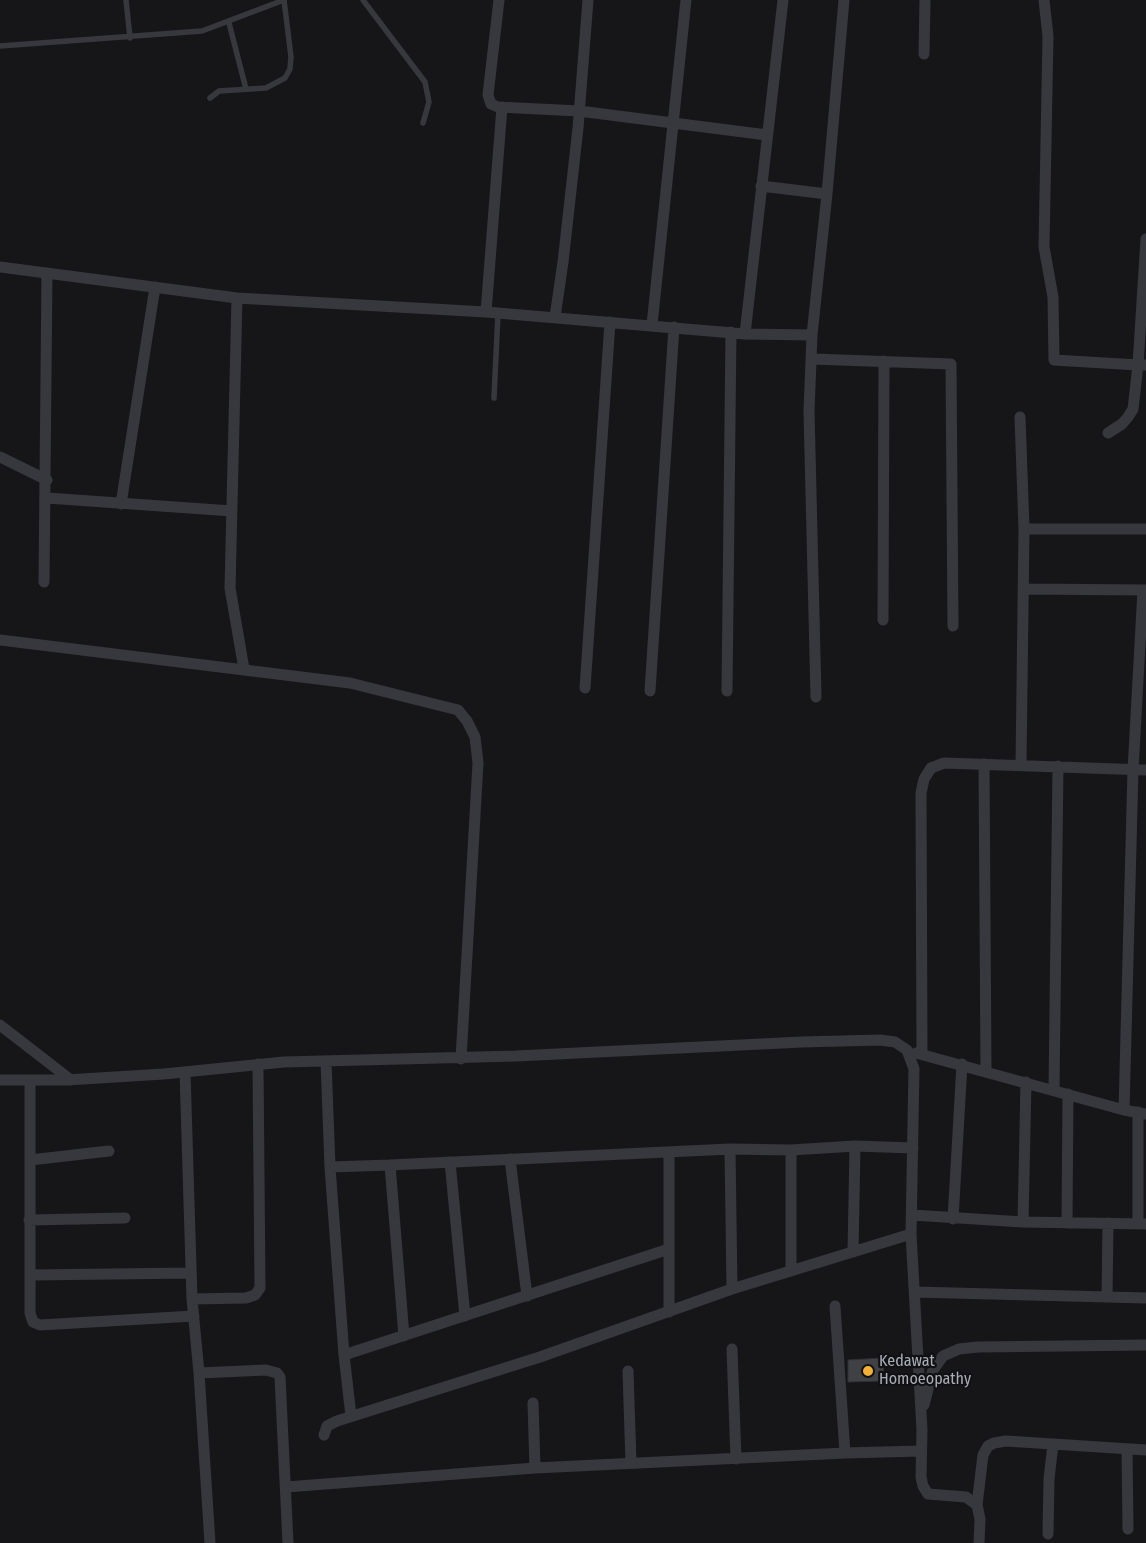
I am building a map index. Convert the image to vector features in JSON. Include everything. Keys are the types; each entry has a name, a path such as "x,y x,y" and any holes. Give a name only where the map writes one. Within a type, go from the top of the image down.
{"street":[{"path":"499,0 488,95 491,104 502,107 579,111 767,135"},
{"path":"555,316 564,262 588,0"},
{"path":"652,325 686,0"},
{"path":"745,334 783,0"},
{"path":"816,697 809,411 813,359 812,335 827,194 844,0"},
{"path":"924,54 925,0"},
{"path":"1044,0 1048,36 1044,247 1052,297 1054,360 1142,365"},
{"path":"486,312 502,107"},
{"path":"761,186 827,194"},
{"path":"1108,433 1122,424 1133,409 1142,365 1146,239"},
{"path":"0,267 237,298 555,316 745,334 812,335"},
{"path":"44,582 47,480 48,273"},
{"path":"122,504 154,287"},
{"path":"237,298 230,588 244,668"},
{"path":"585,688 610,322"},
{"path":"650,691 674,327"},
{"path":"727,691 731,332"},
{"path":"813,359 951,364 953,626"},
{"path":"883,620 884,361"},
{"path":"1020,417 1024,528 1022,765"},
{"path":"0,457 47,480"},
{"path":"46,498 232,512"},
{"path":"1024,528 1146,529"},
{"path":"1024,589 1144,590 1133,770 1124,1110"},
{"path":"0,640 244,668 350,683 458,710 467,721 474,737 478,763 461,1058"},
{"path":"922,1054 921,792 924,778 931,768 944,763 1146,770"},
{"path":"984,764 986,1070"},
{"path":"1054,1090 1058,766"},
{"path":"0,1025 72,1080"},
{"path":"0,1080 72,1080 186,1072 258,1064 461,1058 762,1043 880,1040 895,1042 908,1050 922,1054 986,1070 1124,1110 1142,1113 1142,1224 1023,1222 912,1215"},
{"path":"908,1050 914,1069 911,1234 921,1413 921,1477 923,1486 928,1494 966,1497 977,1505"},
{"path":"326,1061 330,1168 344,1355 351,1416"},
{"path":"192,1299 246,1298 255,1295 260,1288 258,1064"},
{"path":"954,1219 962,1064"},
{"path":"186,1072 192,1299 199,1373 210,1543"},
{"path":"30,1080 30,1313 36,1325 194,1316"},
{"path":"1023,1222 1026,1082"},
{"path":"1067,1223 1068,1094"},
{"path":"330,1168 730,1149 791,1150 855,1146 913,1148"},
{"path":"853,1252 855,1146"},
{"path":"730,1149 732,1290"},
{"path":"791,1150 791,1270"},
{"path":"30,1160 109,1152"},
{"path":"669,1152 669,1312"},
{"path":"510,1159 527,1296"},
{"path":"450,1162 465,1316"},
{"path":"390,1165 404,1336"},
{"path":"29,1220 125,1218"},
{"path":"1107,1297 1108,1223"},
{"path":"324,1436 330,1424 351,1416 540,1357 791,1270 911,1234"},
{"path":"344,1355 669,1249"},
{"path":"30,1275 191,1273"},
{"path":"915,1292 1146,1298"},
{"path":"835,1306 845,1453"},
{"path":"921,1413 933,1370 943,1356 960,1350 978,1347 1146,1345"},
{"path":"732,1349 736,1459"},
{"path":"199,1373 257,1370 277,1373 282,1383 288,1543"},
{"path":"628,1371 631,1463"},
{"path":"533,1402 535,1468"},
{"path":"979,1543 980,1519 977,1505 983,1455 988,1446 1006,1441 1146,1450"},
{"path":"1048,1534 1049,1479 1053,1444"},
{"path":"1127,1449 1128,1529"},
{"path":"286,1487 535,1468 921,1451"}],"lane":[{"path":"126,0 130,38"},
{"path":"0,46 202,32 284,0 290,68 285,78 277,84 266,88 218,91 210,98"},
{"path":"363,0 425,82 429,102 423,124"},
{"path":"229,23 246,89"},
{"path":"494,398 498,312"}],"building":[{"path":"883,1358 884,1381 848,1382 848,1360"}],"place":[{"name":"Kedawat Homoeopathy","path":"868,1371"}]}
